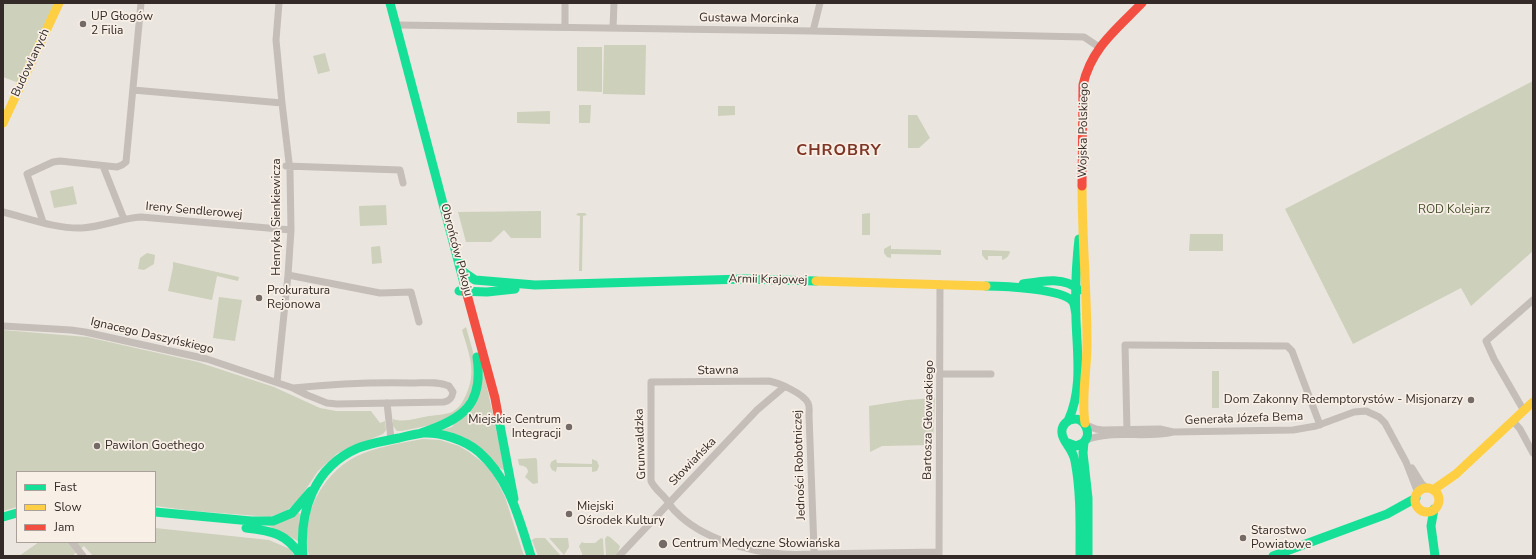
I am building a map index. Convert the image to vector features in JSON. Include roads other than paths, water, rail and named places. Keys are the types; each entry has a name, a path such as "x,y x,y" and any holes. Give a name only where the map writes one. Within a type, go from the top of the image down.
{"street":[{"name":"Budowlanych","path":"3,123 59,3"},
{"path":"44,222 26,174 57,161 103,166 120,166 126,162 141,3"},
{"name":"Henryka Sienkiewicza","path":"277,382 288,275 290,230 288,166 276,40 279,3"},
{"name":"Obrońców Pokoju","path":"383,3 464,290 479,367 479,380 476,394 467,409 455,420 421,433"},
{"name":"Obrońców Pokoju","path":"390,3 462,270 464,290 472,311 498,410 514,499"},
{"path":"565,3 565,27"},
{"path":"613,28 614,3"},
{"path":"813,31 820,3"},
{"name":"Wojska Polskiego","path":"1085,424 1083,410 1086,378 1086,314 1081,264 1083,85 1086,68 1099,48 1142,3"},
{"name":"Gustawa Morcinka","path":"396,25 813,31 1084,37 1099,48"},
{"path":"133,90 282,103"},
{"path":"103,166 124,219"},
{"path":"288,166 400,170 403,183"},
{"name":"Ireny Sendlerowej","path":"3,212 71,228 83,228 124,219 141,217 290,230"},
{"name":"Armii Krajowej","path":"1054,281 1068,274 1081,264"},
{"name":"Wojska Polskiego","path":"1068,421 1073,412 1078,371 1076,286 1081,264"},
{"name":"Armii Krajowej","path":"462,270 475,280 536,285 725,279 1001,286 1054,292 1066,295 1070,297 1076,314"},
{"path":"288,275 380,293 412,292 420,322"},
{"name":"Armii Krajowej","path":"1001,286 1054,281 1065,282 1076,286"},
{"name":"Armii Krajowej","path":"464,290 486,282"},
{"name":"Bartosza Głowackiego","path":"939,554 940,284"},
{"name":"Armii Krajowej","path":"464,290 488,292 536,285"},
{"path":"1076,286 1082,298 1086,314"},
{"name":"Armii Krajowej","path":"1054,292 1066,290 1076,286"},
{"path":"472,311 475,304 488,292"},
{"path":"1524,411 1494,359 1486,341 1533,300"},
{"name":"Ignacego Daszyńskiego","path":"3,326 71,330 207,359 277,382 327,403 447,402 451,398 453,392 449,386 436,383 321,385 293,388"},
{"path":"1127,430 1125,345 1287,346 1292,351 1320,425"},
{"path":"940,374 991,374"},
{"name":"Stawna","path":"651,382 763,381 775,382 784,386"},
{"name":"Grunwaldzka","path":"651,382 650,479 653,486 664,497 668,504 692,524 733,545 767,553 814,555 939,554"},
{"name":"Słowiańska","path":"619,556 757,410 784,386"},
{"name":"Jedności Robotniczej","path":"784,386 802,396 806,400 809,407 814,555"},
{"path":"1432,542 1428,534 1425,516 1418,502 1422,490 1441,486 1533,402"},
{"path":"387,403 391,439"},
{"name":"Generała Józefa Bema","path":"1085,424 1100,430 1160,429 1173,432 1290,430 1320,425 1359,411 1374,414 1380,417 1385,423 1406,462 1418,502"},
{"path":"1080,556 1079,485 1074,455 1062,433 1063,426 1068,421 1076,419 1085,424 1088,432 1083,452 1088,498 1088,556"},
{"path":"1513,421 1520,429 1533,453"},
{"name":"Generała Józefa Bema","path":"1085,441 1102,436 1162,435 1173,432"},
{"path":"156,512 251,521 273,521 292,513 332,465 352,451 373,443 391,439 421,433 432,434 468,444 478,450 500,474 514,499 531,556"},
{"path":"1068,444 1076,446 1085,441"},
{"name":"Generała Józefa Bema","path":"1406,462 1430,489"},
{"path":"1273,556 1387,514 1409,503 1418,502 1429,512 1438,505 1442,492 1460,470"},
{"path":"302,556 304,516 313,489"},
{"path":"1430,489 1437,494 1439,499"},
{"path":"1434,509 1432,518 1432,542 1435,556"},
{"path":"3,517 16,513"},
{"path":"156,518 273,531 286,538 302,556"},
{"path":"3,524 16,521"}],"place":[{"name":"UP Głogów 2 Filia","path":"83,24"},
{"name":"Prokuratura Rejonowa","path":"259,298"},
{"name":"Dom Zakonny Redemptorystów - Misjonarzy","path":"1471,400"},
{"name":"Miejskie Centrum Integracji","path":"569,427"},
{"name":"Pawilon Goethego","path":"97,446"},
{"name":"Miejski Ośrodek Kultury","path":"569,514"},
{"name":"Starostwo Powiatowe","path":"1243,538"},
{"name":"Centrum Medyczne Słowiańska","path":"663,544"}],"district":[{"name":"CHROBRY","path":"839,151"}],"park label":[{"name":"ROD Kolejarz","path":"1454,210"}]}
